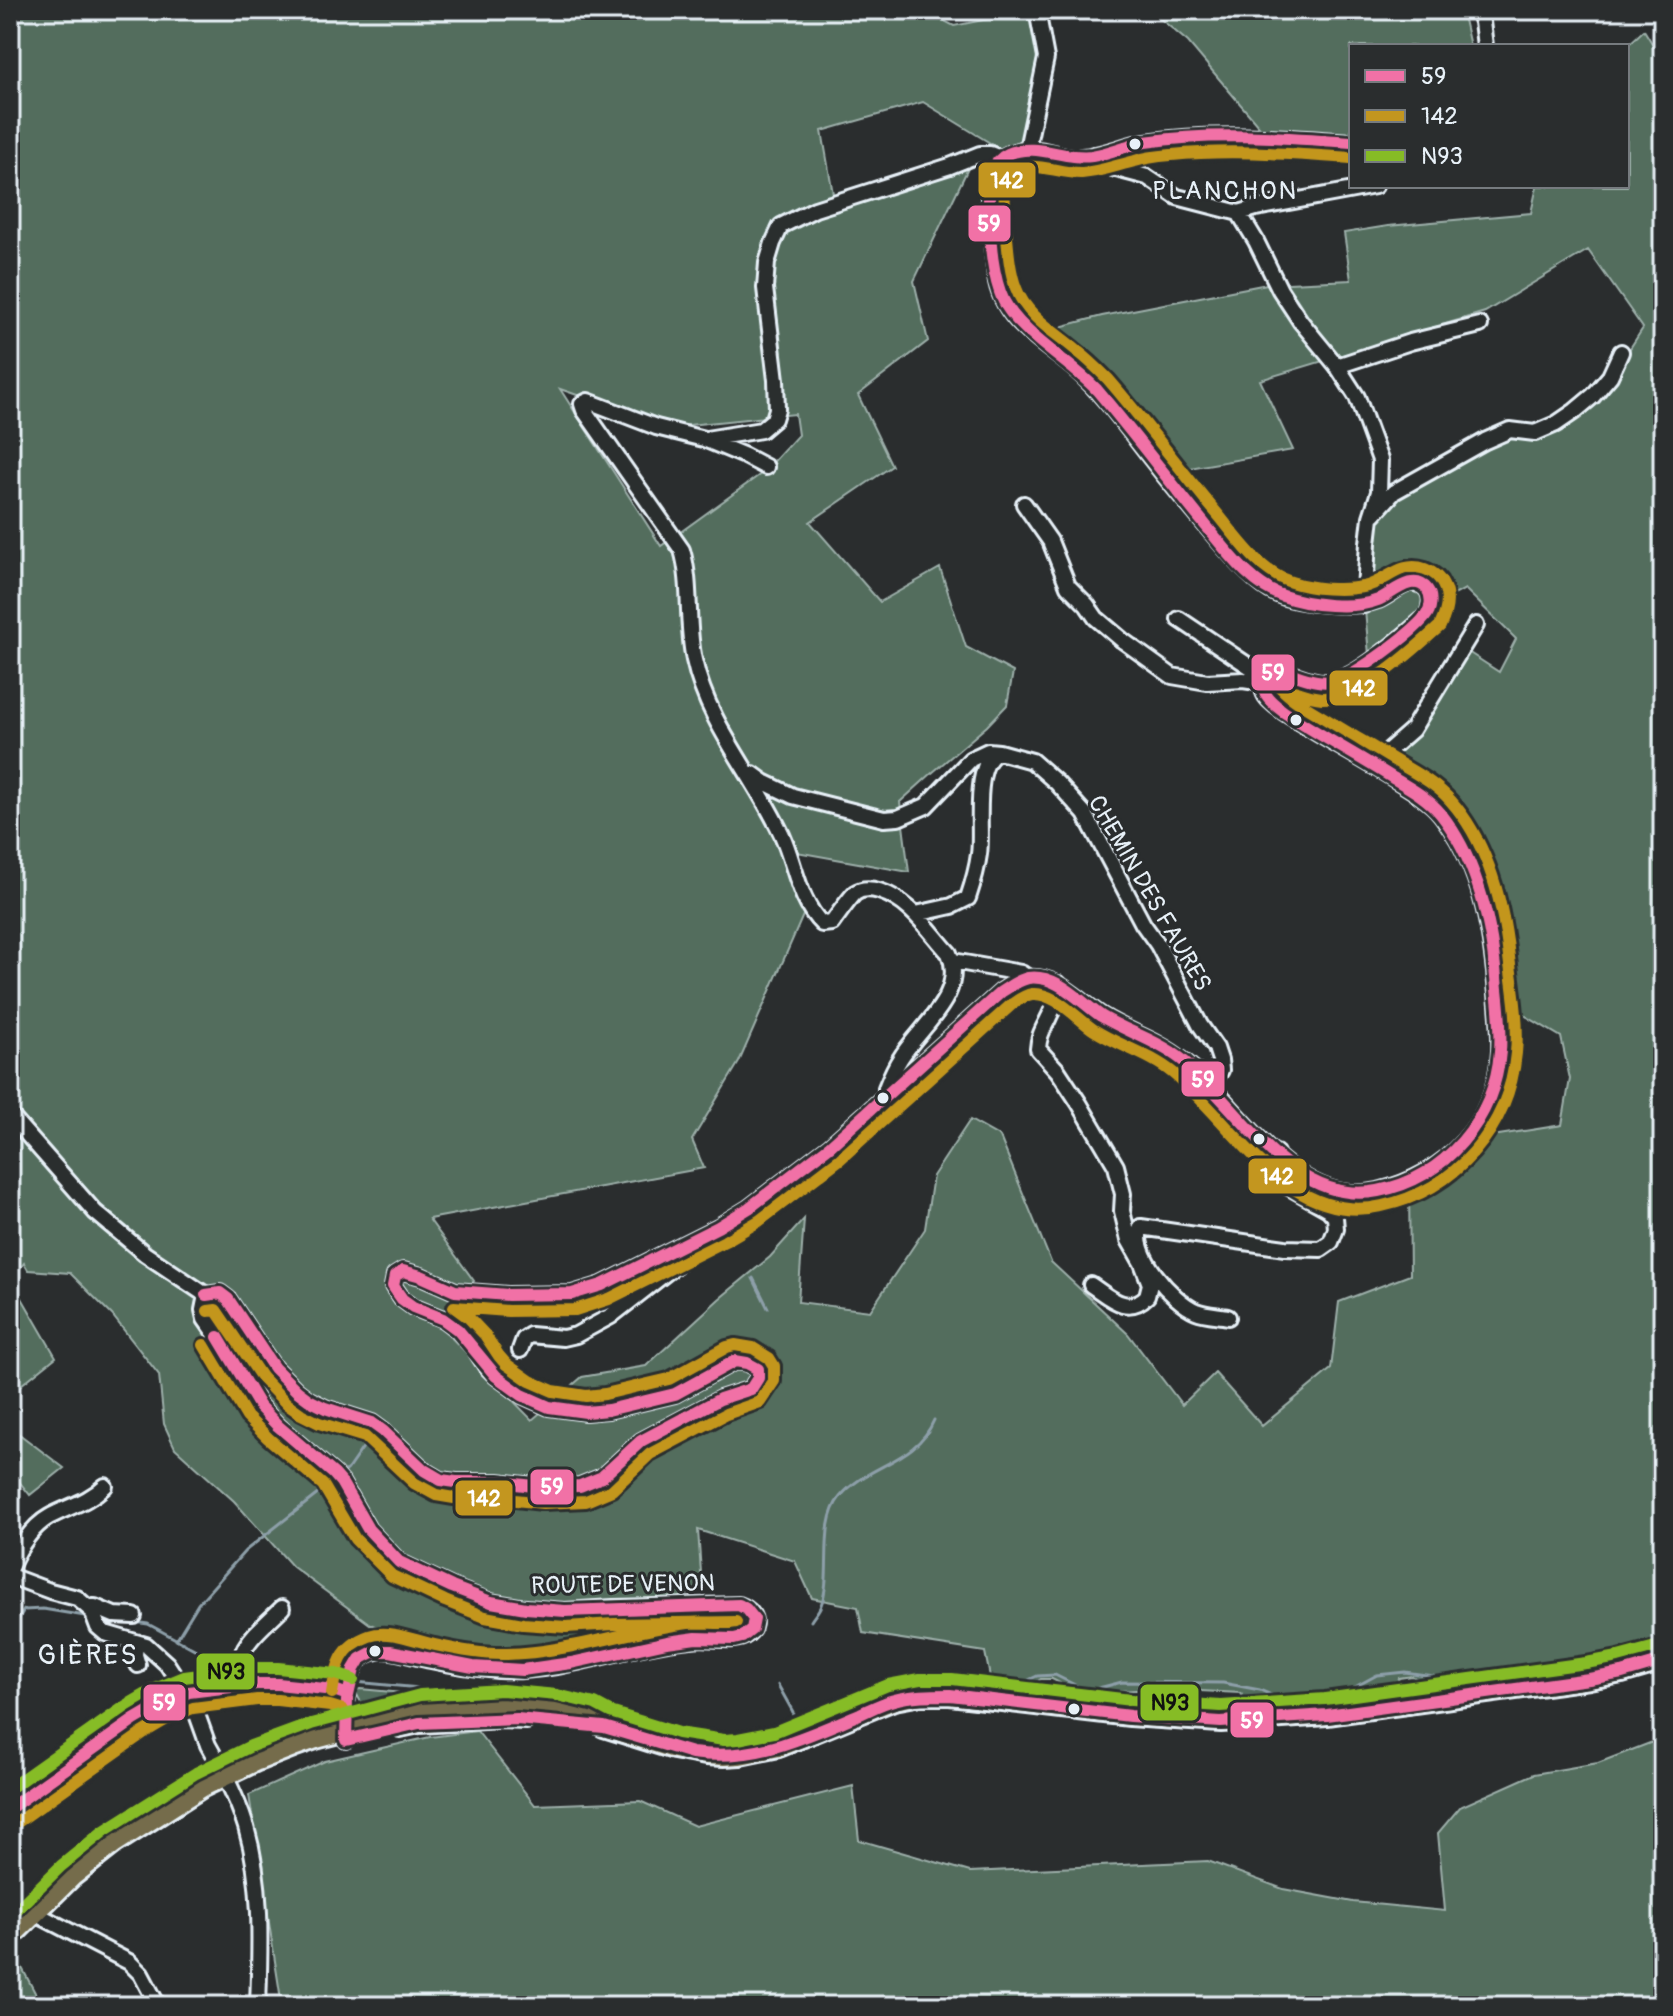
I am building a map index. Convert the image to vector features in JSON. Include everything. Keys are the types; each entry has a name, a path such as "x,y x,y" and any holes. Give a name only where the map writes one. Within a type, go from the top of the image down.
{"main road":[{"path":"10,1938 72,1877 114,1844 224,1775 293,1747 355,1733 423,1711 502,1706 572,1715 692,1753 740,1755 779,1747 894,1700 921,1695 950,1695 1146,1718 1261,1721 1327,1715 1589,1679 1663,1661"},
{"path":"10,1947 69,1889 140,1836 205,1798 224,1775"}],"street":[{"path":"1027,149 1046,58 1037,10"},
{"path":"1478,10 1485,44"},
{"path":"953,961 1021,973 1028,978 1059,984 1108,1020 1181,1058 1301,1176 1323,1188 1354,1194 1377,1191 1417,1177 1443,1161 1462,1144 1479,1121 1495,1085 1500,1050 1491,938 1481,893 1465,851 1440,812 1414,791 1284,712 1263,693 1263,683 1270,673 1278,670 1311,681 1330,683 1348,677 1427,616 1432,605 1427,588 1418,583 1409,583 1380,600 1364,605 1339,605 1292,598 1277,594 1265,586 1222,545 1121,419 1078,372 1014,319 998,286 990,223 992,170 1000,158 1027,149 1076,157 1146,142 1201,138 1264,137 1349,142"},
{"path":"704,439 752,433 774,419 777,409 776,380 765,288 767,263 781,226 815,209 980,154 1000,158"},
{"path":"1093,155 1105,166 1147,177 1177,197 1239,213 1364,188"},
{"path":"1239,213 1280,290 1357,397 1380,460 1379,492 1371,517 1368,543 1364,605"},
{"path":"1337,366 1410,342 1480,325"},
{"path":"1371,517 1394,492 1485,441 1510,430 1535,433 1556,424 1593,396 1610,376 1621,352"},
{"path":"766,467 704,439 656,427 588,401 583,403 584,410 680,545 685,561 692,649 698,676 717,721 783,836 812,914 822,924 832,923 855,893 863,889 890,895 916,914 953,961 950,989 938,1011 900,1058 886,1088 888,1094"},
{"path":"1024,504 1050,541 1068,586 1096,618 1122,640 1172,676 1207,682 1243,680 1263,683"},
{"path":"1179,619 1252,668 1263,683"},
{"path":"1372,765 1412,730 1476,625"},
{"path":"748,773 793,796 884,819 898,818 926,806 971,759 988,751 999,752"},
{"path":"916,914 952,906 968,898 980,851 980,791 989,760 999,752"},
{"name":"CHEMIN DES FAURES","path":"999,752 1032,761 1085,814 1143,924 1216,1048 1221,1070 1210,1086"},
{"path":"10,1115 95,1212 145,1254 206,1295 220,1293 228,1299 274,1368 309,1400 377,1427 424,1470 441,1480 570,1487 602,1477 641,1441 720,1399 751,1389 758,1378 758,1369 735,1361 675,1394 608,1410 586,1412 549,1407 522,1395 496,1376 458,1330 402,1299 393,1286 395,1276 403,1271 455,1291 508,1295 572,1294 602,1285 718,1227 749,1208 804,1166 888,1094 1001,992 1028,978"},
{"path":"1059,984 1056,1001 1040,1033 1038,1049 1058,1071 1116,1166 1129,1240 1150,1284 1147,1296 1134,1305 1116,1302 1091,1285"},
{"path":"1228,1317 1196,1311 1171,1295 1155,1276 1138,1233 1141,1227 1285,1248 1321,1249 1331,1242 1336,1229 1335,1217 1328,1209 1284,1184 1274,1169 1276,1153"},
{"path":"520,1350 524,1339 530,1335 563,1338 576,1335 611,1316 699,1247 717,1237 718,1227"},
{"name":"ROUTE DE VENON","path":"206,1295 205,1319 260,1407 338,1478 368,1529 399,1562 491,1602 526,1608 565,1611 739,1605 750,1611 754,1619 751,1632 737,1639 691,1639 555,1665 507,1670 434,1661 387,1650 375,1651 357,1661 349,1685"},
{"path":"10,1568 35,1528 49,1517 90,1498 105,1486"},
{"path":"10,1576 77,1598 90,1609 98,1627 105,1633 141,1644 167,1664 189,1692 208,1745 246,1825 256,1872 260,1921 258,2006"},
{"path":"90,1609 95,1607 114,1615 134,1616"},
{"path":"238,1687 237,1670 242,1650 282,1608"},
{"path":"138,1665 135,1655 141,1644"},
{"path":"10,1808 134,1720 189,1692 256,1684 334,1690 349,1685 355,1733"},
{"path":"40,1916 129,1962 141,1974 158,2006"}],"green space":[{"path":"10,10 924,10 954,26 1032,10 1040,54 1024,143 1000,149 923,102 822,131 836,211 972,160 914,281 928,341 858,395 892,466 810,522 880,602 940,568 966,647 1013,672 1007,705 900,802 909,872 780,849 804,913 739,1062 692,1140 704,1168 429,1219 474,1281 434,1320 532,1420 582,1377 646,1366 770,1257 804,1219 798,1302 870,1311 925,1229 933,1176 970,1120 1000,1137 1051,1262 1128,1334 1182,1405 1215,1373 1262,1426 1331,1369 1339,1302 1410,1275 1409,1186 1422,1165 1480,1138 1562,1125 1570,1079 1561,1037 1504,1003 1490,892 1458,827 1423,789 1379,761 1465,650 1499,672 1516,639 1465,589 1421,613 1369,655 1365,610 1373,524 1391,500 1495,442 1516,435 1538,438 1602,392 1643,328 1588,250 1485,312 1260,380 1293,450 1167,472 1140,434 1057,340 1063,326 1102,316 1267,284 1351,280 1344,233 1531,213 1537,188 1629,188 1629,44 1644,30 1663,61 1663,1650 1580,1670 1436,1690 1412,1676 1399,1678 1395,1689 1381,1698 1250,1713 1241,1693 1158,1689 1115,1691 1085,1697 1070,1695 1052,1679 1041,1679 1022,1690 992,1687 985,1652 863,1633 858,1607 812,1598 795,1561 698,1530 702,1587 573,1648 440,1651 370,1624 293,1567 234,1501 175,1448 164,1424 159,1375 112,1315 70,1273 28,1270 24,1263 11,1279 56,1357 10,1397","holes":["560,389 669,427 795,414 798,435 765,471 661,546"]},
{"path":"1150,10 1381,10 1411,16 1462,11 1470,44 1349,44 1349,136 1263,131 1188,42"},
{"path":"10,1427 64,1468 30,1495 10,1470"},
{"path":"355,1691 457,1698 457,1702 370,1719"},
{"path":"477,1731 535,1805 640,1801 695,1826 853,1786 859,1840 970,1872 1208,1861 1283,1889 1353,1902 1445,1911 1438,1833 1460,1807 1534,1774 1598,1763 1663,1738 1663,2006 282,2006 249,1795 325,1761 430,1737"},
{"path":"20,1964 42,2006 10,2006 10,1974"}],"waterway":[{"path":"981,203 980,166 983,158"},
{"path":"753,1278 768,1308"},
{"path":"811,1621 824,1593 827,1535 833,1508 851,1486 916,1446 934,1420"},
{"path":"341,1475 375,1430"},
{"path":"176,1640 198,1604 245,1551 333,1482"},
{"path":"10,1647 13,1627 24,1610 43,1609 91,1617"},
{"path":"134,1622 148,1624 211,1658"},
{"path":"355,1682 550,1700 599,1710 706,1744 746,1745 892,1681 1018,1685 1037,1676 1055,1675 1087,1691 1122,1682 1223,1683 1260,1690 1285,1701 1342,1694 1377,1675 1405,1672 1447,1678 1651,1650 1663,1643"},
{"path":"10,1651 17,1707 10,1736"},
{"path":"255,1672 347,1681"},
{"path":"778,1685 793,1712 791,1725"}],"transit line":[{"name":"59","path":"206,1295 220,1293 228,1299 274,1368 297,1391 325,1408 372,1423 424,1470 441,1480 543,1487 580,1486 602,1477 641,1441 720,1399 751,1389 758,1378 758,1369 735,1361 675,1394 608,1410 586,1412 549,1407 522,1395 496,1376 458,1330 402,1299 393,1286 395,1276 403,1271 455,1291 508,1295 572,1294 602,1285 718,1227 749,1208 830,1146 1001,992 1021,980 1039,978 1058,984 1101,1016 1172,1052 1203,1079 1269,1149 1293,1169 1319,1184 1347,1192 1378,1191 1403,1184 1445,1159 1463,1141 1488,1099 1500,1051 1494,956 1486,913 1473,871 1453,832 1430,803 1284,712 1271,701 1264,689 1265,677 1278,670 1322,682 1337,680 1358,670 1397,643 1425,617 1429,611 1429,592 1421,584 1409,583 1368,603 1330,605 1283,596 1261,584 1223,547 1097,390 1015,318 1000,292 991,247 989,187 992,174 997,162 1018,151 1039,150 1081,157 1145,142 1222,136 1349,142"},
{"name":"142","path":"208,1311 216,1310 262,1378 287,1404 319,1423 365,1437 414,1483 436,1495 543,1503 586,1501 612,1490 650,1454 726,1414 760,1402 774,1381 774,1366 769,1358 753,1348 735,1345 669,1379 586,1396 553,1391 530,1381 506,1364 485,1335 454,1307 508,1311 575,1310 609,1299 725,1241 759,1221 840,1159 1011,1005 1026,996 1041,994 1049,997 1094,1030 1164,1066 1196,1094 1266,1166 1291,1187 1318,1201 1349,1208 1382,1206 1409,1198 1433,1186 1474,1152 1503,1106 1517,1041 1506,937 1492,874 1464,818 1440,790 1301,704 1280,687 1322,698 1337,696 1353,691 1386,672 1440,626 1447,601 1442,582 1425,569 1408,567 1363,587 1318,588 1280,578 1260,564 1108,379 1027,307 1016,288 1009,258 1005,192 1010,172 1019,168 1082,173 1154,157 1216,152 1349,158"},
{"name":"59","path":"218,1337 260,1407 334,1474 368,1529 399,1562 491,1602 526,1608 565,1611 739,1605 754,1619 752,1629 734,1639 696,1638 667,1642 571,1663 522,1670 473,1667 390,1651 375,1651 360,1659 354,1669 347,1700 346,1740 419,1723 517,1719 604,1727 692,1753 737,1754 778,1746 885,1703 915,1696 950,1695 1130,1716 1221,1722 1327,1715 1589,1679 1663,1661"},
{"name":"142","path":"204,1345 247,1417 323,1485 355,1539 392,1576 485,1617 523,1624 566,1627 614,1624 736,1622 688,1623 553,1649 507,1654 471,1652 377,1634 360,1640 346,1651 338,1666 332,1693"},
{"name":"N93","path":"10,1916 61,1866 104,1831 196,1773 251,1746 311,1724 420,1695 502,1690 557,1695 595,1704 610,1712 678,1733 724,1740 774,1732 888,1685 920,1679 952,1679 1131,1700 1221,1706 1325,1699 1586,1663 1659,1646"},
{"name":"N93","path":"10,1788 126,1706 184,1677 278,1668 336,1674 353,1680"},
{"name":"59","path":"10,1808 134,1720 189,1692 278,1684 334,1690 348,1695"},
{"name":"142","path":"19,1821 143,1733 193,1708 277,1700 343,1710"}],"district":[{"name":"PLANCHON","path":"1225,190"},
{"name":"GIÈRES","path":"88,1654"}]}
